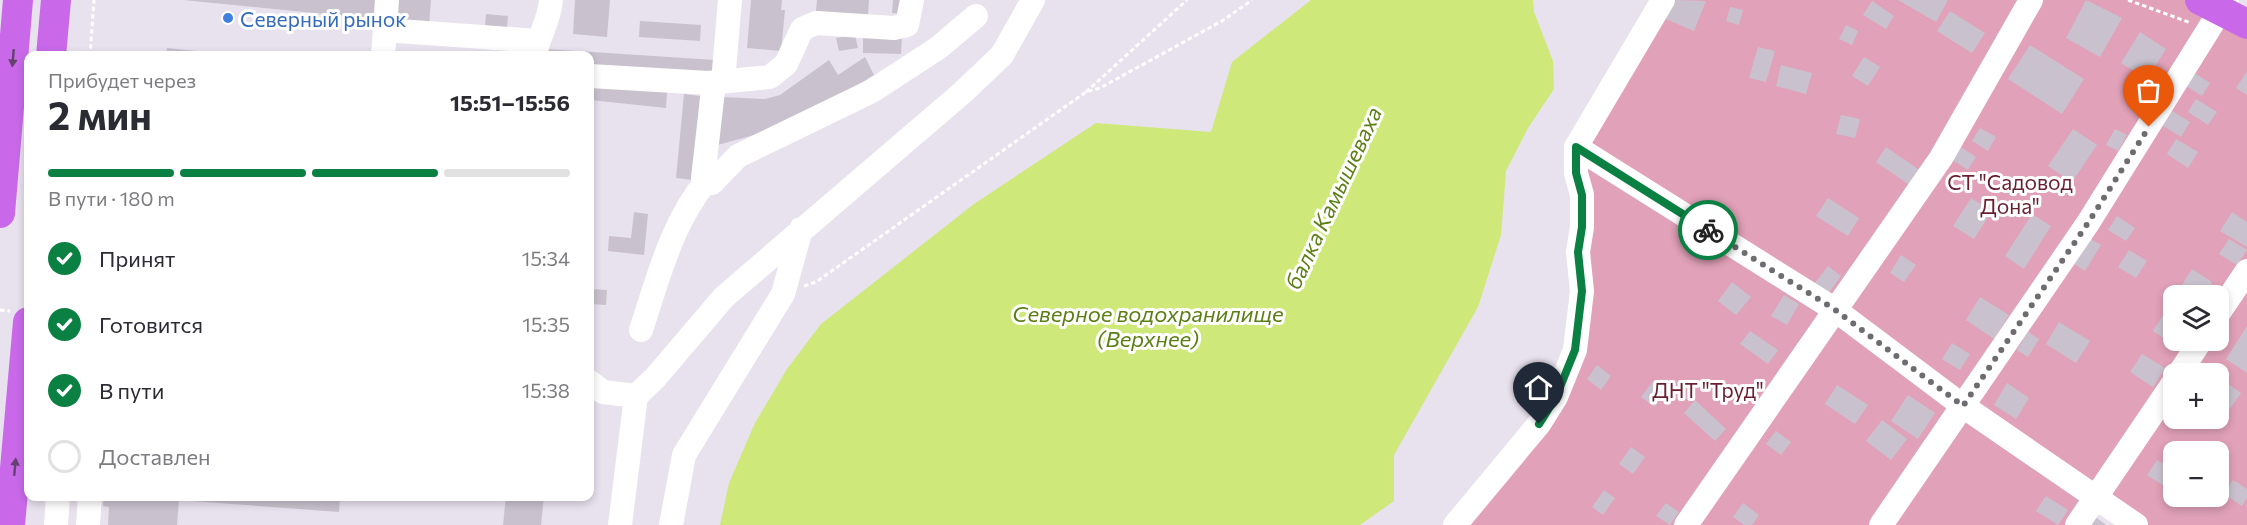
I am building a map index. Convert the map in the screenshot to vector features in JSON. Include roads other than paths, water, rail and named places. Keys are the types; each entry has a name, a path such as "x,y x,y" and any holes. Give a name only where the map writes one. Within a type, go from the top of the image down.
{"main road":[{"path":"0,213 4,103 18,0"},
{"path":"51,51 56,0"},
{"path":"10,525 24,396"}],"street":[{"path":"383,51 387,0"},
{"path":"385,30 536,48 550,13 551,0"},
{"path":"730,0 703,178 712,183 738,156 872,91 938,48 976,16"},
{"path":"594,76 718,82 770,77 786,64 802,30 816,23 894,28 907,25 912,0"},
{"path":"620,525 636,396 655,378 724,297 962,93 1002,54 1033,0"},
{"path":"1455,525 1539,424 1556,397 1575,350 1582,291 1578,252 1582,227 1582,195 1576,173 1576,147 1663,0"},
{"path":"1686,525 1941,158 2031,0"},
{"path":"1881,525 2088,223 2227,10"},
{"path":"1576,147 1834,309 1963,406 2136,525"},
{"path":"641,330 675,229 688,204 707,180"},
{"path":"671,525 684,455 783,294 802,228"},
{"path":"2229,298 2247,271"},
{"path":"594,385 603,393 636,396"},
{"path":"2077,525 2163,398"},
{"path":"56,525 58,501"},
{"path":"88,525 90,501"}],"water":[{"name":"Северное водохранилище (Верхнее)","path":"1311,0 1533,0 1534,12 1553,61 1554,89 1528,128 1506,171 1501,235 1478,307 1394,455 1394,501 1360,525 720,525 729,483 755,423 787,369 821,324 974,204 1096,123 1211,132 1232,62"}],"place":[{"name":"Северный рынок","path":"228,18"}],"park label":[{"name":"СТ \"Садовод Дона\"","path":"2010,193"},
{"name":"ДНТ \"Труд\"","path":"1708,389"}],"water label":[{"name":"балка Камышеваха","path":"1333,198"}]}
